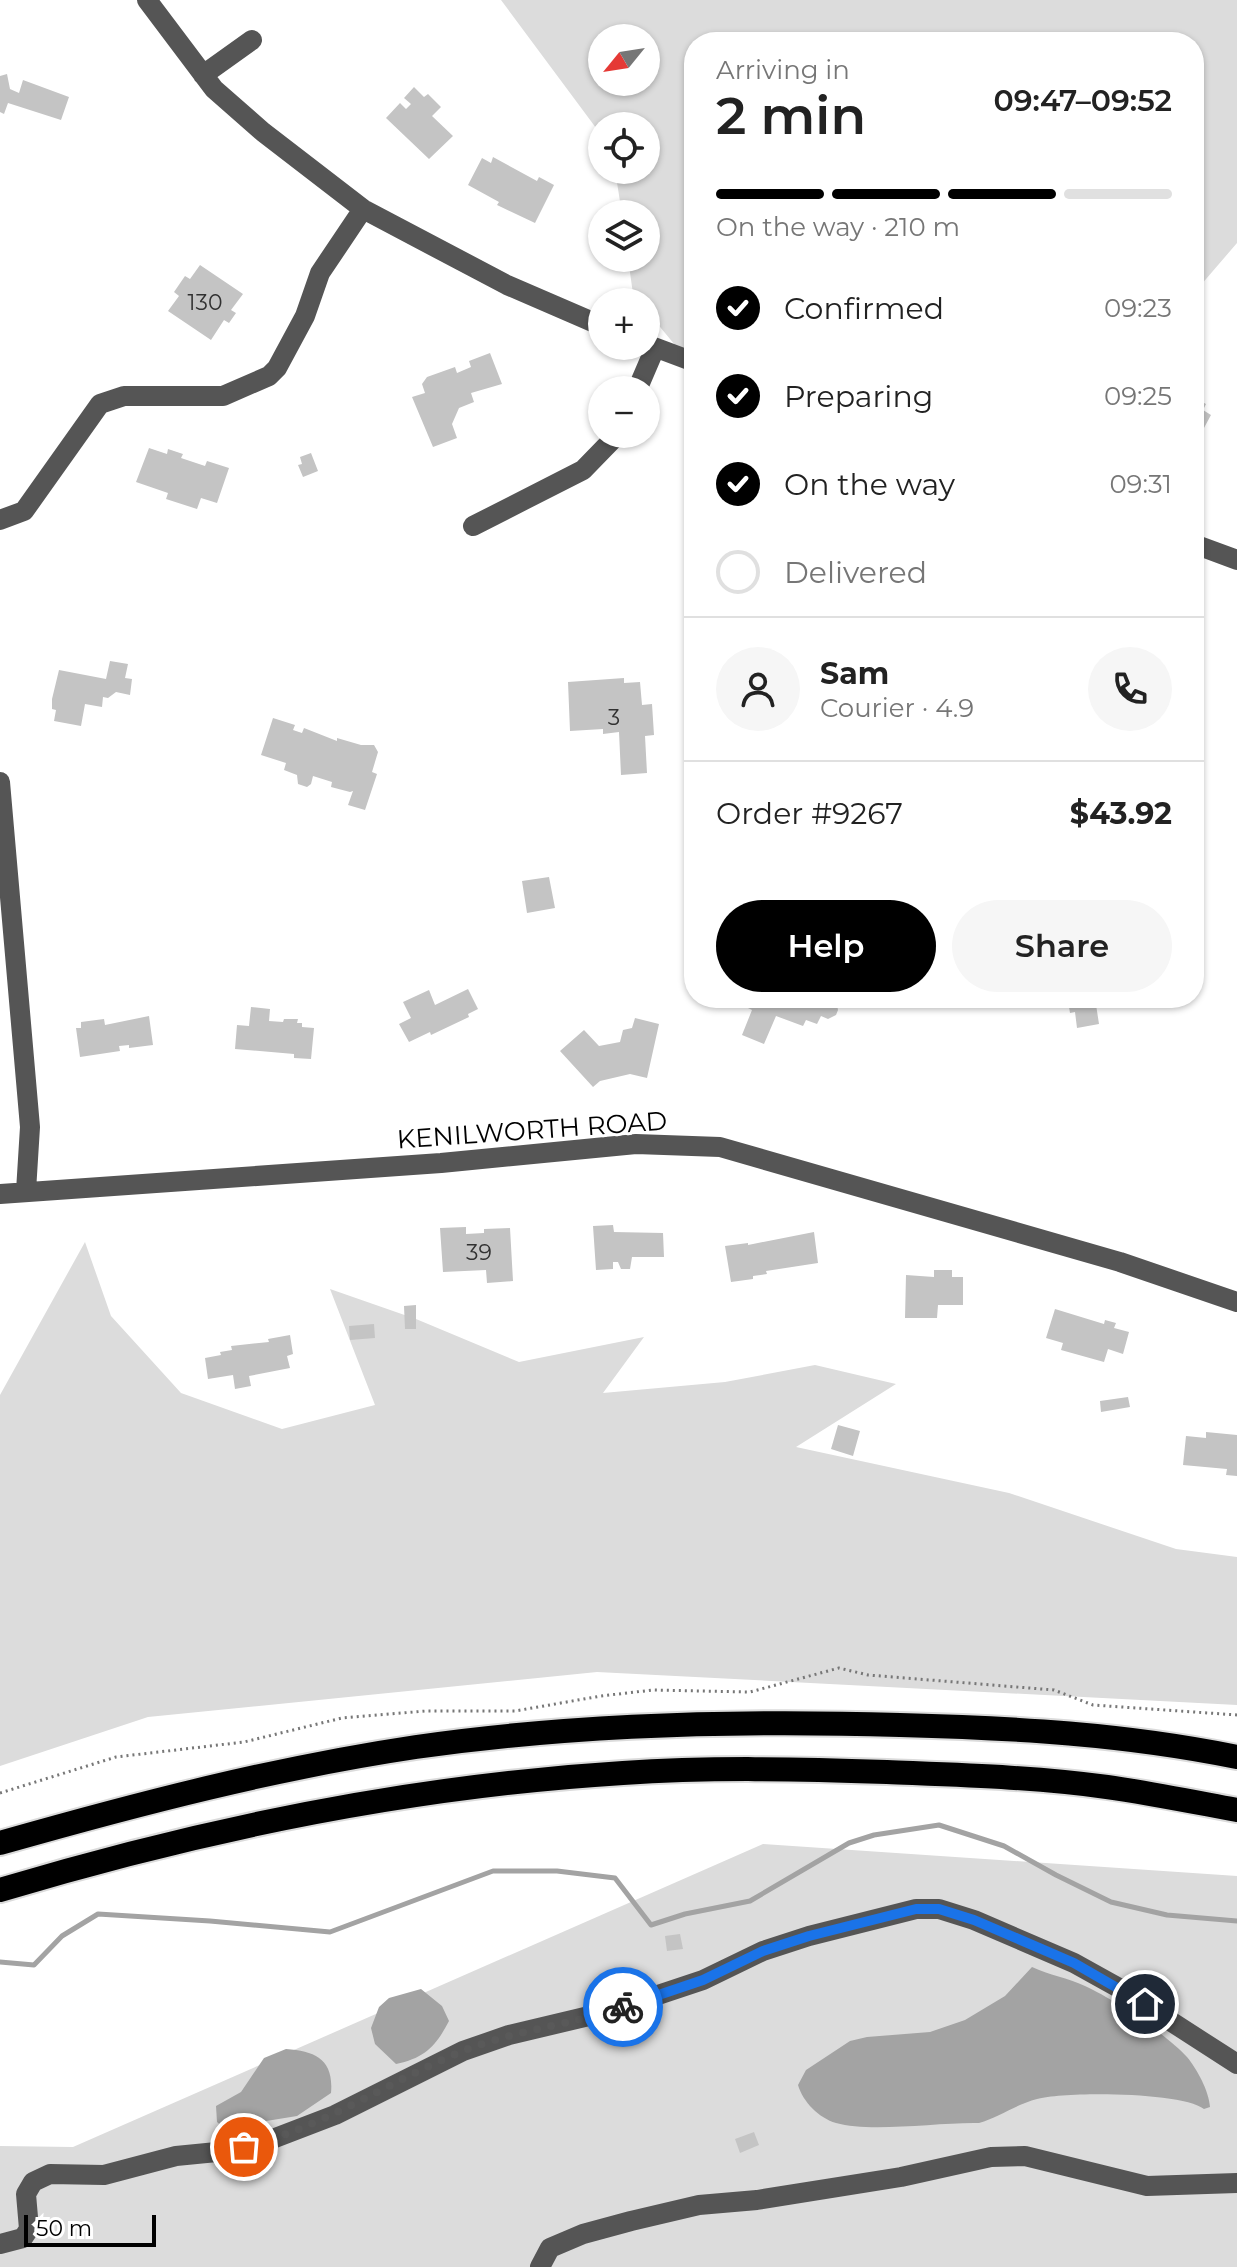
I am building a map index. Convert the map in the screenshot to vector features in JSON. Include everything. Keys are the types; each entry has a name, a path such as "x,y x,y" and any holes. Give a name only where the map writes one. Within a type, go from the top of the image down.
{"highway":[{"path":"0,1843 116,1810 265,1775 417,1747 622,1726 790,1722 1019,1728 1165,1743 1237,1757"},
{"path":"0,1890 104,1859 303,1814 461,1790 624,1772 809,1770 961,1775 1105,1787 1237,1810"}],"street":[{"path":"147,0 214,89 263,132 363,209 507,285 588,320"},
{"path":"203,75 252,40"},
{"path":"0,520 24,511 100,404 124,396 223,396 269,376 277,368 305,316 320,273 363,209"},
{"path":"660,349 684,358"},
{"path":"473,526 583,470 604,448"},
{"path":"1204,548 1237,560"},
{"path":"0,782 30,1127 26,1191"},
{"name":"KENILWORTH ROAD","path":"0,1194 441,1163 636,1144 720,1147 1120,1262 1237,1302"},
{"path":"0,2244 23,2238 29,2229 26,2194 33,2182 50,2174 104,2175 176,2156 227,2151 262,2143 335,2115 463,2051 509,2035 610,2011 703,1980 763,1951 809,1936 916,1909 939,1909 974,1920 1074,1963 1119,1988 1237,2064"},
{"path":"540,2267 550,2248 583,2234 631,2221 699,2205 757,2200 901,2177 991,2157 1025,2156 1147,2186 1237,2183"}],"shaded area":[{"path":"501,0 1237,0 1237,243 1204,281 1204,32 684,32 684,356 660,327 660,288 632,288 630,272 660,272 660,200 620,200 617,184 660,184 660,112 588,112 588,117"},
{"path":"85,1242 111,1316 181,1393 282,1429 375,1405 330,1289 416,1319 519,1362 644,1337 603,1393 725,1382 815,1365 896,1384 796,1447 1009,1493 1176,1549 1237,1557 1237,1705 597,1672 148,1717 0,1766 0,1395"},
{"path":"763,1844 1237,1876 1237,2267 0,2267 0,2146 73,2147"},
{"path":"1032,1967 1096,1992 1166,2038 1195,2068 1205,2087 1210,2107 1204,2109 1192,2103 1150,2096 1052,2096 1030,2101 979,2123 867,2127 830,2121 804,2097 798,2085 806,2070 850,2041 930,2032 965,2020 1005,1996"},
{"path":"421,1989 442,2006 449,2021 428,2050 396,2064 375,2044 371,2028 379,2007 389,1998"},
{"path":"286,2049 306,2052 321,2059 329,2072 331,2093 297,2116 224,2128 217,2122 216,2106 241,2092 264,2058"}],"building":[{"path":"7,74 10,89 19,93 23,80 69,97 61,120 8,103 4,114 0,112 0,76"},
{"path":"414,87 424,97 428,94 441,107 432,116 453,136 429,159 386,118 400,103 406,109 411,104 404,98"},
{"path":"493,157 537,181 539,177 554,185 535,223 497,205 499,202 468,185 482,158 491,163"},
{"path":"200,265 243,294 231,310 236,313 229,323 224,320 211,340 168,311 179,296 174,292 185,276 190,279"},
{"path":"490,353 502,384 471,393 474,402 459,408 452,424 457,438 433,447 412,397 425,393 422,384 427,377 455,367 457,373 471,367 469,361"},
{"path":"1204,411 1211,415 1204,428"},
{"path":"149,448 167,454 168,449 183,454 181,458 205,466 207,461 229,468 217,503 201,498 197,509 166,499 168,493 136,482"},
{"path":"311,453 318,471 303,477 298,465 302,464 300,457"},
{"path":"110,661 128,664 125,678 132,679 130,695 116,692 108,698 103,697 102,707 85,704 81,726 54,721 56,710 52,709 52,699 59,670 106,679"},
{"path":"624,678 624,683 640,682 642,705 652,704 654,735 645,736 647,773 621,775 619,732 603,734 603,729 570,731 568,682"},
{"path":"273,718 295,725 293,730 302,733 304,728 337,741 337,738 361,745 374,745 378,752 372,772 377,774 365,810 348,805 353,791 331,787 332,782 313,776 307,787 298,784 297,775 284,770 286,763 261,755"},
{"path":"549,877 555,908 527,913 522,881"},
{"path":"468,989 478,1009 468,1014 469,1017 409,1042 399,1024 411,1018 403,1002 429,990 435,1005"},
{"path":"251,1007 270,1009 269,1021 298,1019 297,1023 302,1023 302,1027 314,1028 311,1059 294,1058 294,1054 235,1049 237,1025 249,1026"},
{"path":"748,1008 838,1010 828,1019 821,1016 817,1024 806,1020 803,1026 776,1016 764,1044 742,1035 752,1010"},
{"path":"1069,1008 1097,1008 1099,1024 1077,1028 1075,1012 1070,1013"},
{"path":"149,1016 153,1045 119,1046 120,1051 80,1057 76,1028 81,1028 81,1022 104,1019 105,1025"},
{"path":"635,1018 659,1024 647,1078 630,1074 600,1081 593,1087 560,1051 584,1030 599,1046 620,1042 623,1030 632,1028"},
{"path":"613,1225 614,1232 663,1233 664,1257 632,1257 630,1269 621,1269 618,1262 613,1262 613,1269 596,1270 593,1226"},
{"path":"466,1227 466,1234 484,1233 484,1229 510,1228 513,1281 487,1283 486,1270 443,1272 440,1228"},
{"path":"814,1232 818,1263 766,1271 767,1274 753,1276 753,1279 731,1282 725,1246 748,1245"},
{"path":"934,1270 952,1270 952,1277 963,1277 963,1305 938,1305 937,1318 905,1318 906,1275 934,1277"},
{"path":"416,1305 416,1329 405,1329 404,1306"},
{"path":"1055,1309 1104,1324 1105,1320 1116,1323 1114,1328 1129,1332 1123,1354 1108,1349 1104,1362 1061,1350 1063,1343 1046,1338"},
{"path":"374,1324 375,1338 350,1340 349,1326"},
{"path":"290,1335 293,1354 287,1356 290,1368 249,1376 251,1386 235,1389 233,1375 208,1379 205,1358 232,1350 231,1346 269,1342 268,1339"},
{"path":"1128,1397 1130,1407 1101,1412 1100,1401"},
{"path":"838,1425 860,1431 853,1456 831,1449"},
{"path":"1206,1432 1237,1435 1237,1476 1226,1475 1227,1469 1183,1465 1186,1436 1206,1438"},
{"path":"680,1934 683,1949 667,1951 665,1936"},
{"path":"754,2132 759,2145 740,2153 735,2139"}],"waterway":[{"path":"0,1962 34,1965 62,1936 98,1914 330,1932 493,1871 557,1871 615,1878 651,1925 685,1914 750,1901 849,1843 874,1835 939,1825 1004,1846 1111,1902 1167,1915 1237,1921"}],"way so far":[{"path":"244,2147 335,2115 463,2051 509,2035 623,2007"}],"route":[{"path":"623,2007 703,1980 763,1951 916,1909 939,1909 974,1920 1074,1963 1145,2004"}]}
